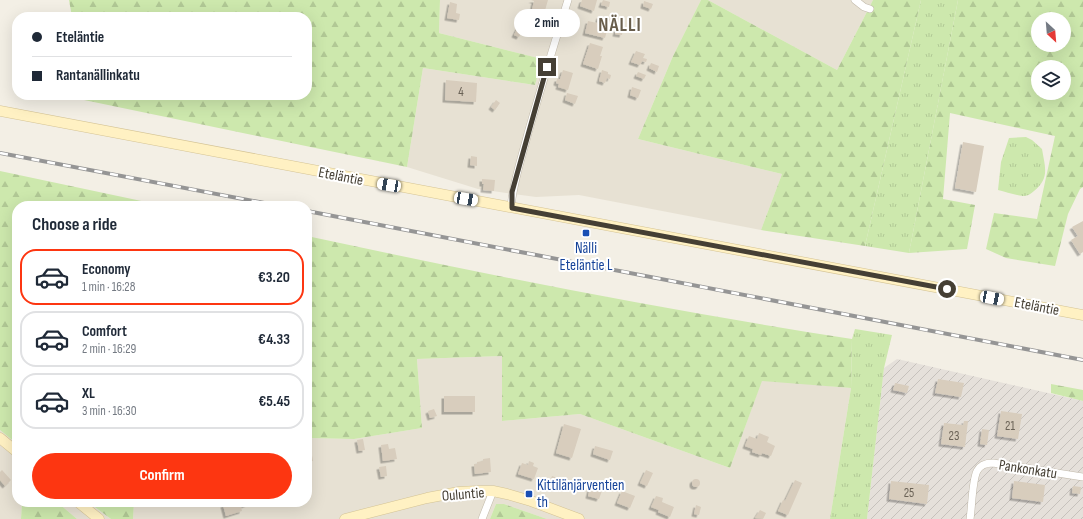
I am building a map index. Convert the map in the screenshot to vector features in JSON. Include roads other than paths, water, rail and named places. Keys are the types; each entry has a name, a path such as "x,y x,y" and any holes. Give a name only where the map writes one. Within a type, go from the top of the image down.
{"main road":[{"name":"Eteläntie","path":"0,111 1083,315"},
{"path":"0,438 12,448"},
{"name":"Ouluntie","path":"345,519 445,494 493,491 531,501 579,519"},
{"path":"84,507 99,519"}],"street":[{"path":"512,208 512,192 550,55 568,0"},
{"path":"855,0 864,7 870,9"},
{"name":"Pankonkatu","path":"970,519 975,476 980,467 986,464 993,463 1083,477"},
{"path":"482,519 493,491"}],"railway":[{"path":"0,153 254,201"},
{"path":"312,212 1083,360"}],"place":[{"name":"Nälli Eteläntie L","path":"586,233"},
{"name":"Kittilänjärventien th","path":"529,494"}],"district":[{"name":"NÄLLI","path":"620,24"}]}
